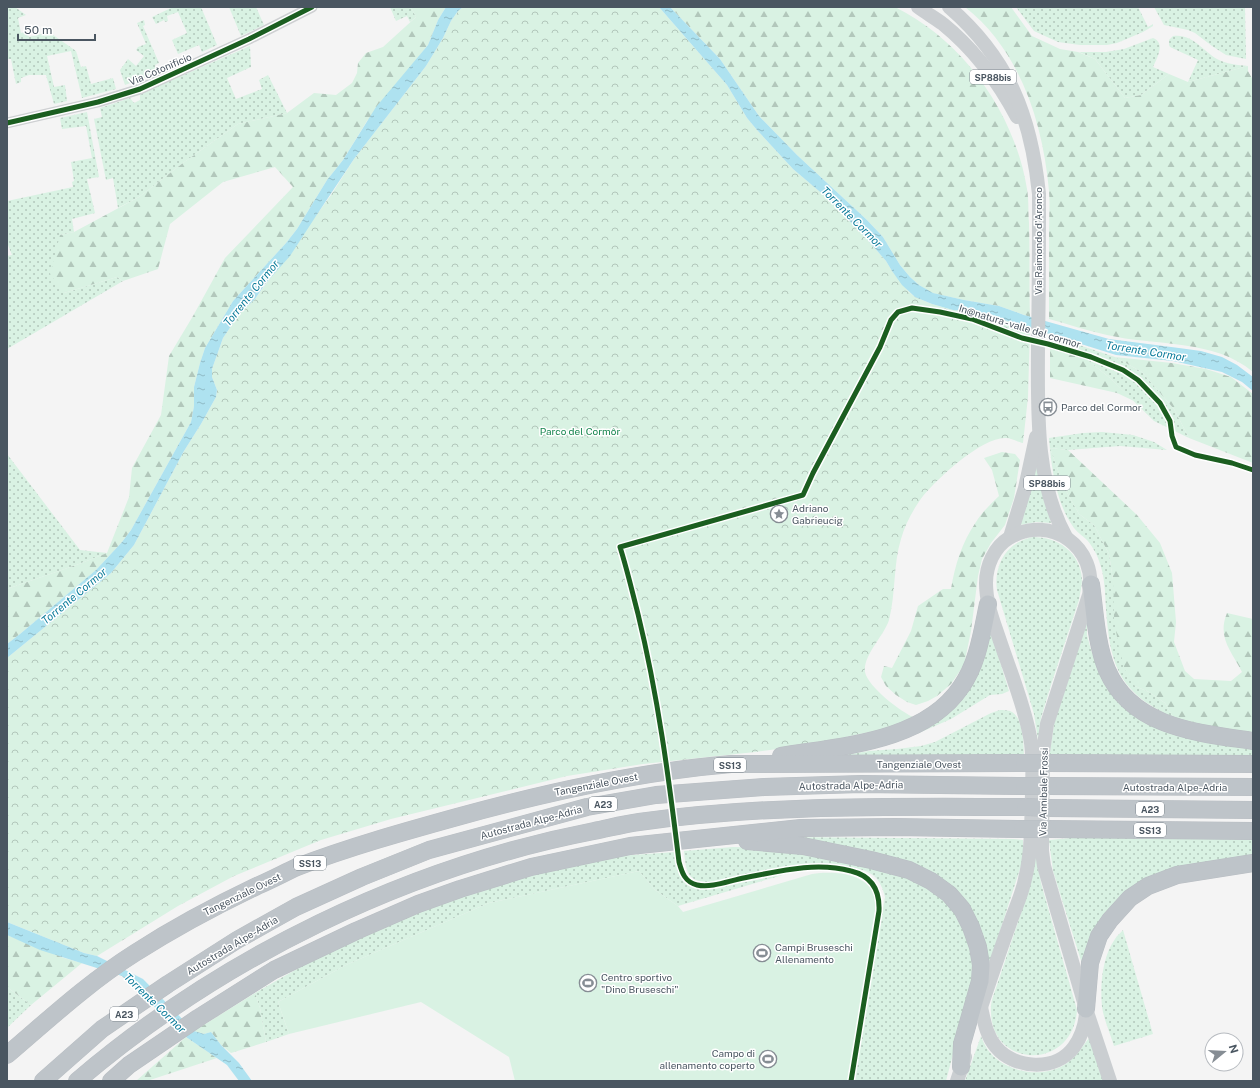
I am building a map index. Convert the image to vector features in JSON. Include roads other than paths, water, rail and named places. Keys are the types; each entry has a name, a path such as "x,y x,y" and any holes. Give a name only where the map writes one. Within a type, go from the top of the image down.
{"highway":[{"path":"1091,584 1097,630 1103,657 1113,681 1127,698 1152,718 1175,727 1253,741"},
{"path":"732,764 861,742 896,733 926,719 953,698 962,686 974,661 988,604"},
{"name":"Tangenziale Ovest","path":"7,1055 74,998 133,954 186,922 238,895 296,868 351,848 517,800 625,778 686,768 732,764 1253,764"},
{"name":"Autostrada Alpe-Adria","path":"43,1081 102,1029 211,956 296,907 362,877 429,850 587,807 656,796 764,786 861,784 1253,787"},
{"name":"Autostrada Alpe-Adria","path":"77,1081 111,1052 227,972 314,926 376,896 502,852 564,836 638,822 755,810 858,807 1026,807 1253,810"},
{"name":"SS13","path":"111,1081 130,1065 198,1018 274,970 356,931 418,904 531,867 630,846 801,828 894,827 1253,831"},
{"path":"675,841 747,841 811,848 871,860 909,870 931,881 950,894 962,910 971,927 978,947 981,965 980,981 962,1044 959,1074"},
{"path":"1086,1009 1090,963 1099,936 1110,920 1130,898 1148,886 1177,876 1253,863"}],"main road":[{"name":"Via Raimondo d'Aronco","path":"918,7 943,24 967,46 989,72 1004,93 1018,120 1033,156"},
{"name":"Via Raimondo d'Aronco","path":"949,7 980,37 1007,75 1023,113 1033,156 1039,194 1039,326"},
{"name":"Via Annibale Frossi","path":"1039,326 1038,425 1048,490 1054,512 1066,537"},
{"name":"Via Annibale Frossi","path":"1010,537 1025,488 1038,425"},
{"name":"Via Annibale Frossi","path":"959,1074 1025,880 1031,843 1032,758 1030,738 1019,697 988,604 986,583 987,573 990,560 996,549 1010,537 1035,529 1050,530 1066,537 1084,556 1089,569 1091,584 1047,724 1043,752 1042,852 1044,866 1086,1009 1110,1081"},
{"path":"981,1007 986,1030 996,1047 1011,1059 1028,1065 1039,1065 1050,1062 1069,1053 1081,1036 1085,1025 1086,1009"}],"street":[{"name":"Via Cotonificio","path":"7,123 98,102 140,89 249,39 312,7"}],"water":[{"name":"Torrente Cormor","path":"446,7 463,7 451,21 443,38 426,66 354,159 290,256 266,283 255,299 240,313 223,338 212,369 212,377 217,390 216,397 184,451 134,545 111,573 7,658 7,644 96,570 131,530 191,422 194,406 194,387 205,348 233,301 297,229 327,180 343,160 376,107 428,45 438,20"},
{"name":"Torrente Cormor","path":"659,7 670,7 720,59 759,116 797,155 867,220 883,237 900,265 919,285 933,293 999,306 1024,315 1109,339 1201,351 1222,357 1237,365 1253,377 1253,391 1242,382 1222,372 1173,361 1116,355 1008,321 970,311 953,310 915,297 902,285 886,261 865,237 826,197 793,169 757,130 747,118 727,85"},
{"name":"Torrente Cormor","path":"7,922 84,953 97,956 143,979 194,1031 204,1034 211,1032 221,1045 239,1063 252,1081 239,1081 227,1065 186,1037 122,976 40,950 7,935"}],"place":[{"name":"Parco del Cormor","path":"1048,407"},
{"name":"Adriano Gabrieucig","path":"779,514"},
{"name":"Campi Bruseschi Allenamento","path":"762,953"},
{"name":"Centro sportivo \"Dino Bruseschi\"","path":"588,983"},
{"name":"Campo di allenamento coperto","path":"768,1059"}],"park label":[{"name":"Parco del Cormôr","path":"580,431"}]}
